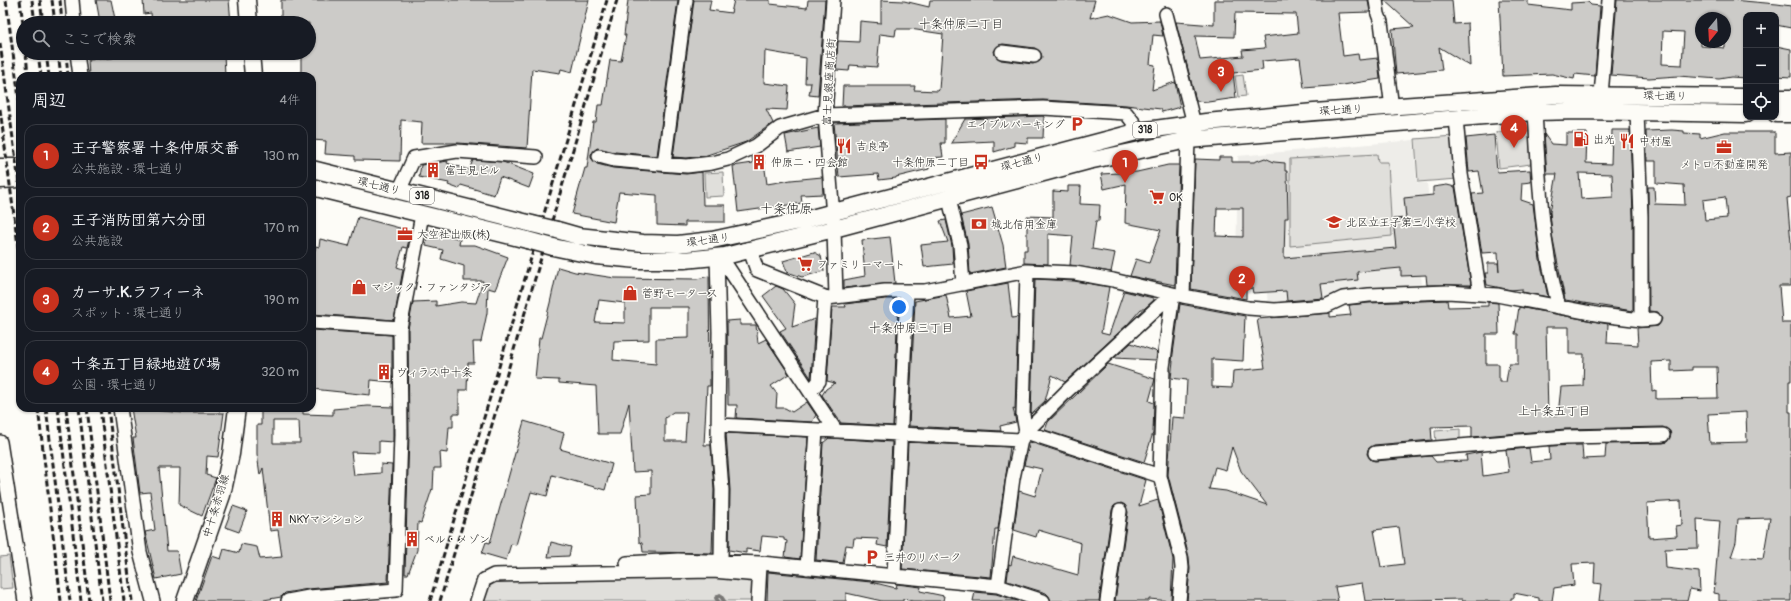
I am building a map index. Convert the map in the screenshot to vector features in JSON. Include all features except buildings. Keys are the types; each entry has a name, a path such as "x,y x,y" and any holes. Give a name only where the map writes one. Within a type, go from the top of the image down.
{"main road":[{"path":"247,0 248,16"},
{"path":"252,60 253,72"},
{"name":"環七通り","path":"316,170 557,230 611,241 678,244 712,240 756,232 1140,131 1314,112 1392,108 1556,95 1743,97"},
{"path":"1779,98 1791,98"},
{"name":"環七通り","path":"316,189 553,247 596,256 638,260 684,260 719,257 750,250 949,199 1088,161 1188,140 1534,112 1743,114"},
{"path":"1779,114 1791,114"},
{"path":"0,167 16,166"},
{"path":"0,180 16,179"},
{"name":"中十条赤羽線","path":"185,601 222,495 231,454 236,412"}],"street":[{"path":"72,0 73,16"},
{"path":"664,164 686,0"},
{"name":"富士見銀座商店街","path":"811,391 819,381 831,297 834,229 826,115 833,0"},
{"path":"1376,0 1381,22 1392,108"},
{"path":"1601,95 1609,0"},
{"path":"1166,14 1194,124"},
{"path":"1002,52 1034,56"},
{"path":"79,60 80,72"},
{"path":"599,156 614,160 688,166 728,160 756,146 780,128 826,115 1043,108 1126,113 1140,131"},
{"path":"1534,112 1546,243 1553,286 1559,307"},
{"path":"750,250 757,270 831,297 885,291 925,291 1027,271 1075,273 1248,308 1275,310 1326,306 1343,298 1426,292 1497,296 1601,315 1648,319 1641,216 1637,112"},
{"path":"1456,118 1461,174 1480,294"},
{"path":"1179,601 1182,568 1181,558 1160,476 1163,367 1178,295 1188,140"},
{"path":"400,191 414,158 457,151 536,157"},
{"path":"949,199 960,245 963,284"},
{"path":"288,601 309,597 396,590 401,435 400,328 422,215"},
{"path":"719,257 811,391 836,431"},
{"path":"719,257 718,438 722,490 721,561"},
{"path":"998,586 1013,478 1024,436 1023,415 1027,271"},
{"path":"894,576 907,291"},
{"path":"1024,436 1068,390 1178,295"},
{"path":"316,322 400,328"},
{"path":"121,412 140,552 153,601"},
{"path":"719,425 900,434 1024,436 1160,476"},
{"path":"807,568 816,430"},
{"path":"1375,453 1566,437 1662,435"},
{"path":"0,442 5,501 25,601"},
{"path":"1107,601 1120,511"},
{"path":"627,563 721,561 760,569"},
{"path":"476,601 484,580 494,575 807,568 998,586 1043,601"},
{"path":"758,601 760,569"}],"shaded area":[{"path":"1243,75 1246,96 1238,97 1235,76"},
{"path":"1529,131 1531,164 1499,168 1496,132"},
{"path":"1454,136 1458,179 1418,182 1415,139"},
{"name":"北区立王子第三小学校","path":"1414,140 1417,183 1427,183 1436,261 1420,263 1422,286 1334,294 1317,301 1268,307 1267,293 1238,294 1236,264 1238,156"},
{"path":"1377,154 1378,162 1388,162 1392,236 1290,246 1290,159"},
{"path":"723,172 724,196 705,197 704,173"},
{"path":"1460,429 1460,441 1436,443 1435,431"},
{"path":"9,556 13,588 0,589 0,557"},
{"path":"646,577 713,578 752,581 753,599 752,601 484,601 487,588 497,581"}],"waterway":[{"path":"718,601 716,598 720,595 724,601"}],"railway":[{"path":"6,0 16,76"},
{"path":"20,0 22,16"},
{"path":"32,0 34,16"},
{"path":"40,0 42,16"},
{"path":"52,0 54,16"},
{"path":"60,0 61,16"},
{"path":"430,601 607,0"},
{"path":"440,601 617,0"},
{"path":"0,43 16,161"},
{"path":"27,60 28,72"},
{"path":"39,60 40,72"},
{"path":"47,60 48,72"},
{"path":"59,60 60,72"},
{"path":"67,60 68,72"},
{"path":"0,109 16,231"},
{"path":"38,412 61,601"},
{"path":"46,412 70,601"},
{"path":"58,412 81,601"},
{"path":"66,412 89,601"},
{"path":"79,412 102,601"},
{"path":"87,412 110,601"},
{"path":"100,412 124,601"},
{"path":"108,412 132,601"}],"place":[{"name":"カーサ.K.ラフィーネ","path":"1221,92"},
{"name":"エイブルパーキング","path":"1077,124"},
{"name":"出光","path":"1581,139"},
{"name":"中村屋","path":"1627,141"},
{"name":"吉良亭","path":"844,146"},
{"name":"メトロ不動産開発","path":"1724,147"},
{"name":"十条五丁目緑地遊び場","path":"1514,148"},
{"name":"仲原二・四会館","path":"759,162"},
{"name":"十条仲原二丁目","path":"981,162"},
{"name":"富士見ビル","path":"433,170"},
{"name":"王子警察署 十条仲原交番","path":"1125,183"},
{"name":"OK","path":"1157,197"},
{"name":"北区立王子第三小学校","path":"1334,222"},
{"name":"城北信用金庫","path":"979,224"},
{"name":"大空社出版(株)","path":"405,234"},
{"name":"ファミリーマート","path":"805,264"},
{"name":"マジック・ファンタジア","path":"359,287"},
{"name":"菅野モータース","path":"630,293"},
{"name":"王子消防団第六分団","path":"1242,299"},
{"name":"ヴィラス中十条","path":"384,372"},
{"name":"NKYマンション","path":"277,519"},
{"name":"ベル・メゾン","path":"412,539"},
{"name":"三井のリパーク","path":"872,557"}],"district":[{"name":"十条仲原二丁目","path":"961,24"},
{"name":"十条仲原","path":"786,209"},
{"name":"十条仲原三丁目","path":"911,328"},
{"name":"上十条五丁目","path":"1554,411"}]}
